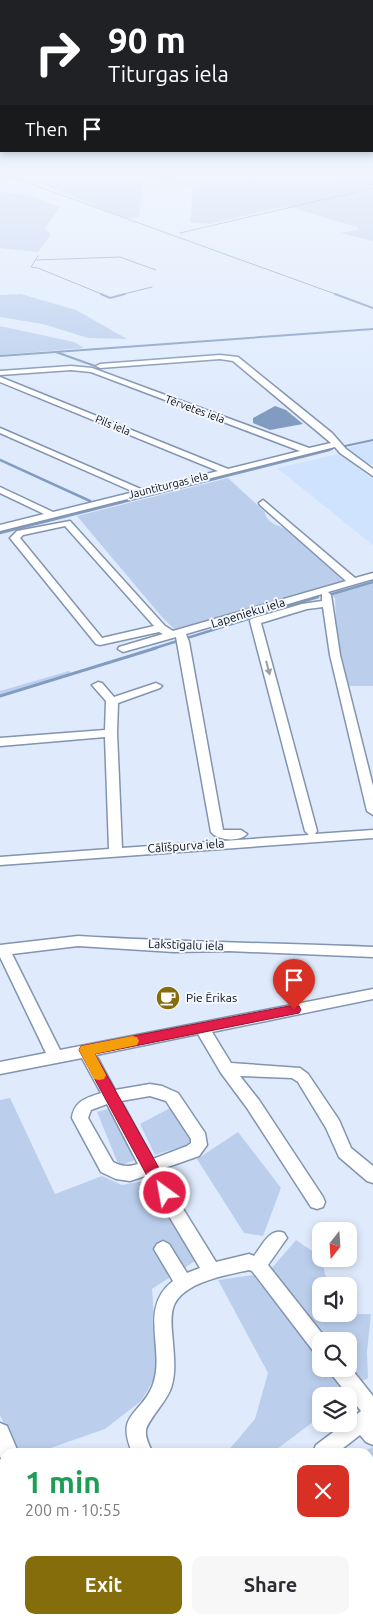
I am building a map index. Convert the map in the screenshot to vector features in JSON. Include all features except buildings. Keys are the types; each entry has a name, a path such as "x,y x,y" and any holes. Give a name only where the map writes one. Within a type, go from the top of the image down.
{"street":[{"path":"100,366 229,357 241,361 373,473"},
{"name":"Tērvetes iela","path":"0,373 82,368 92,370 308,451"},
{"name":"Pils iela","path":"0,379 226,471"},
{"path":"0,430 141,492"},
{"name":"Jauntiturgas iela","path":"0,528 337,444"},
{"path":"0,490 52,515"},
{"path":"263,503 354,582"},
{"path":"161,628 100,642 15,538 20,533 67,523 161,628 176,634 184,642 216,832 227,835 293,832"},
{"name":"Lapenieku iela","path":"123,649 325,597 354,582 373,576"},
{"path":"311,831 256,621 306,606 325,597 333,648 373,810"},
{"path":"98,685 112,701 111,733 116,851"},
{"path":"112,701 156,686"},
{"path":"0,742 111,733"},
{"name":"Cālīšpurva iela","path":"0,861 116,851 373,834"},
{"name":"Lakstīgalu iela","path":"2,950 78,941 174,947 229,946 373,952"},
{"path":"2,950 56,1056"},
{"path":"0,1068 373,994"},
{"path":"202,1028 226,1069 253,1104 317,1202"},
{"path":"86,1050 148,1166 212,1270"},
{"path":"226,1069 295,1072 303,1078 333,1125 345,1152 373,1176"},
{"path":"150,1090 172,1097 199,1138 199,1145 192,1151 148,1166 130,1174 116,1172 107,1167 80,1118 81,1110 85,1106 111,1096 150,1090"},
{"path":"258,1265 278,1238"},
{"path":"162,1249 184,1283"},
{"path":"140,1448 137,1442 136,1423 161,1389 165,1346 163,1315 168,1300 180,1284 212,1270 250,1262 258,1265 312,1334"},
{"path":"329,1448 370,1420 344,1377"},
{"path":"0,1434 6,1448"}],"shaded area":[{"path":"0,248 41,248 38,252"},
{"path":"21,294 76,310 127,339 88,338 43,324 0,317 0,295"},
{"path":"0,326 74,342 84,348 0,355"},
{"path":"275,406 286,410 303,424 270,430 253,423 253,418"},
{"path":"373,441 373,464 367,464 347,448"},
{"path":"339,454 373,479 373,545 277,468"},
{"path":"228,478 264,511 270,522 287,530 303,541 343,581 175,630 77,516"},
{"path":"373,581 373,686 349,686 337,639 335,599 332,594"},
{"path":"69,671 71,673 0,695 0,691"},
{"path":"10,1098 55,1194 102,1176 122,1185 149,1180 198,1259 152,1289 158,1373 141,1401 105,1429 50,1448 15,1448 0,1415 0,1100"},
{"path":"111,1108 138,1159 119,1166 97,1112"},
{"path":"170,1108 192,1143 155,1155 140,1124"},
{"path":"238,1132 281,1188 263,1236 244,1233 197,1159"},
{"path":"296,1240 312,1251 312,1268 324,1268 326,1277 312,1277 312,1322 271,1269"},
{"path":"253,1275 312,1350 312,1377 333,1377 341,1387 312,1387 312,1423 278,1448 230,1448 255,1419 268,1373 218,1280"},
{"path":"357,1314 371,1314 367,1352 368,1378 359,1383 354,1377 357,1377 357,1332 320,1332 312,1322 357,1322"}],"waterway":[{"path":"207,248 338,295"},
{"path":"38,256 31,267 38,268 104,295"},
{"path":"36,260 120,257 156,270"},
{"path":"120,295 152,287"},
{"path":"101,294 110,298 125,294"},
{"path":"335,294 373,308"},
{"path":"0,356 373,329"},
{"path":"56,352 95,366"},
{"path":"345,446 373,440"},
{"path":"324,451 332,449"},
{"path":"0,533 329,450"},
{"path":"0,460 90,501"},
{"path":"332,594 373,582"},
{"path":"152,649 318,597"},
{"path":"0,696 156,648"}],"slow traffic":[{"path":"99,1075 86,1050 132,1041"}],"place":[{"name":"Pie Ērikas","path":"168,998"}],"route":[{"path":"165,1193 148,1166 86,1050 294,1010"}]}
